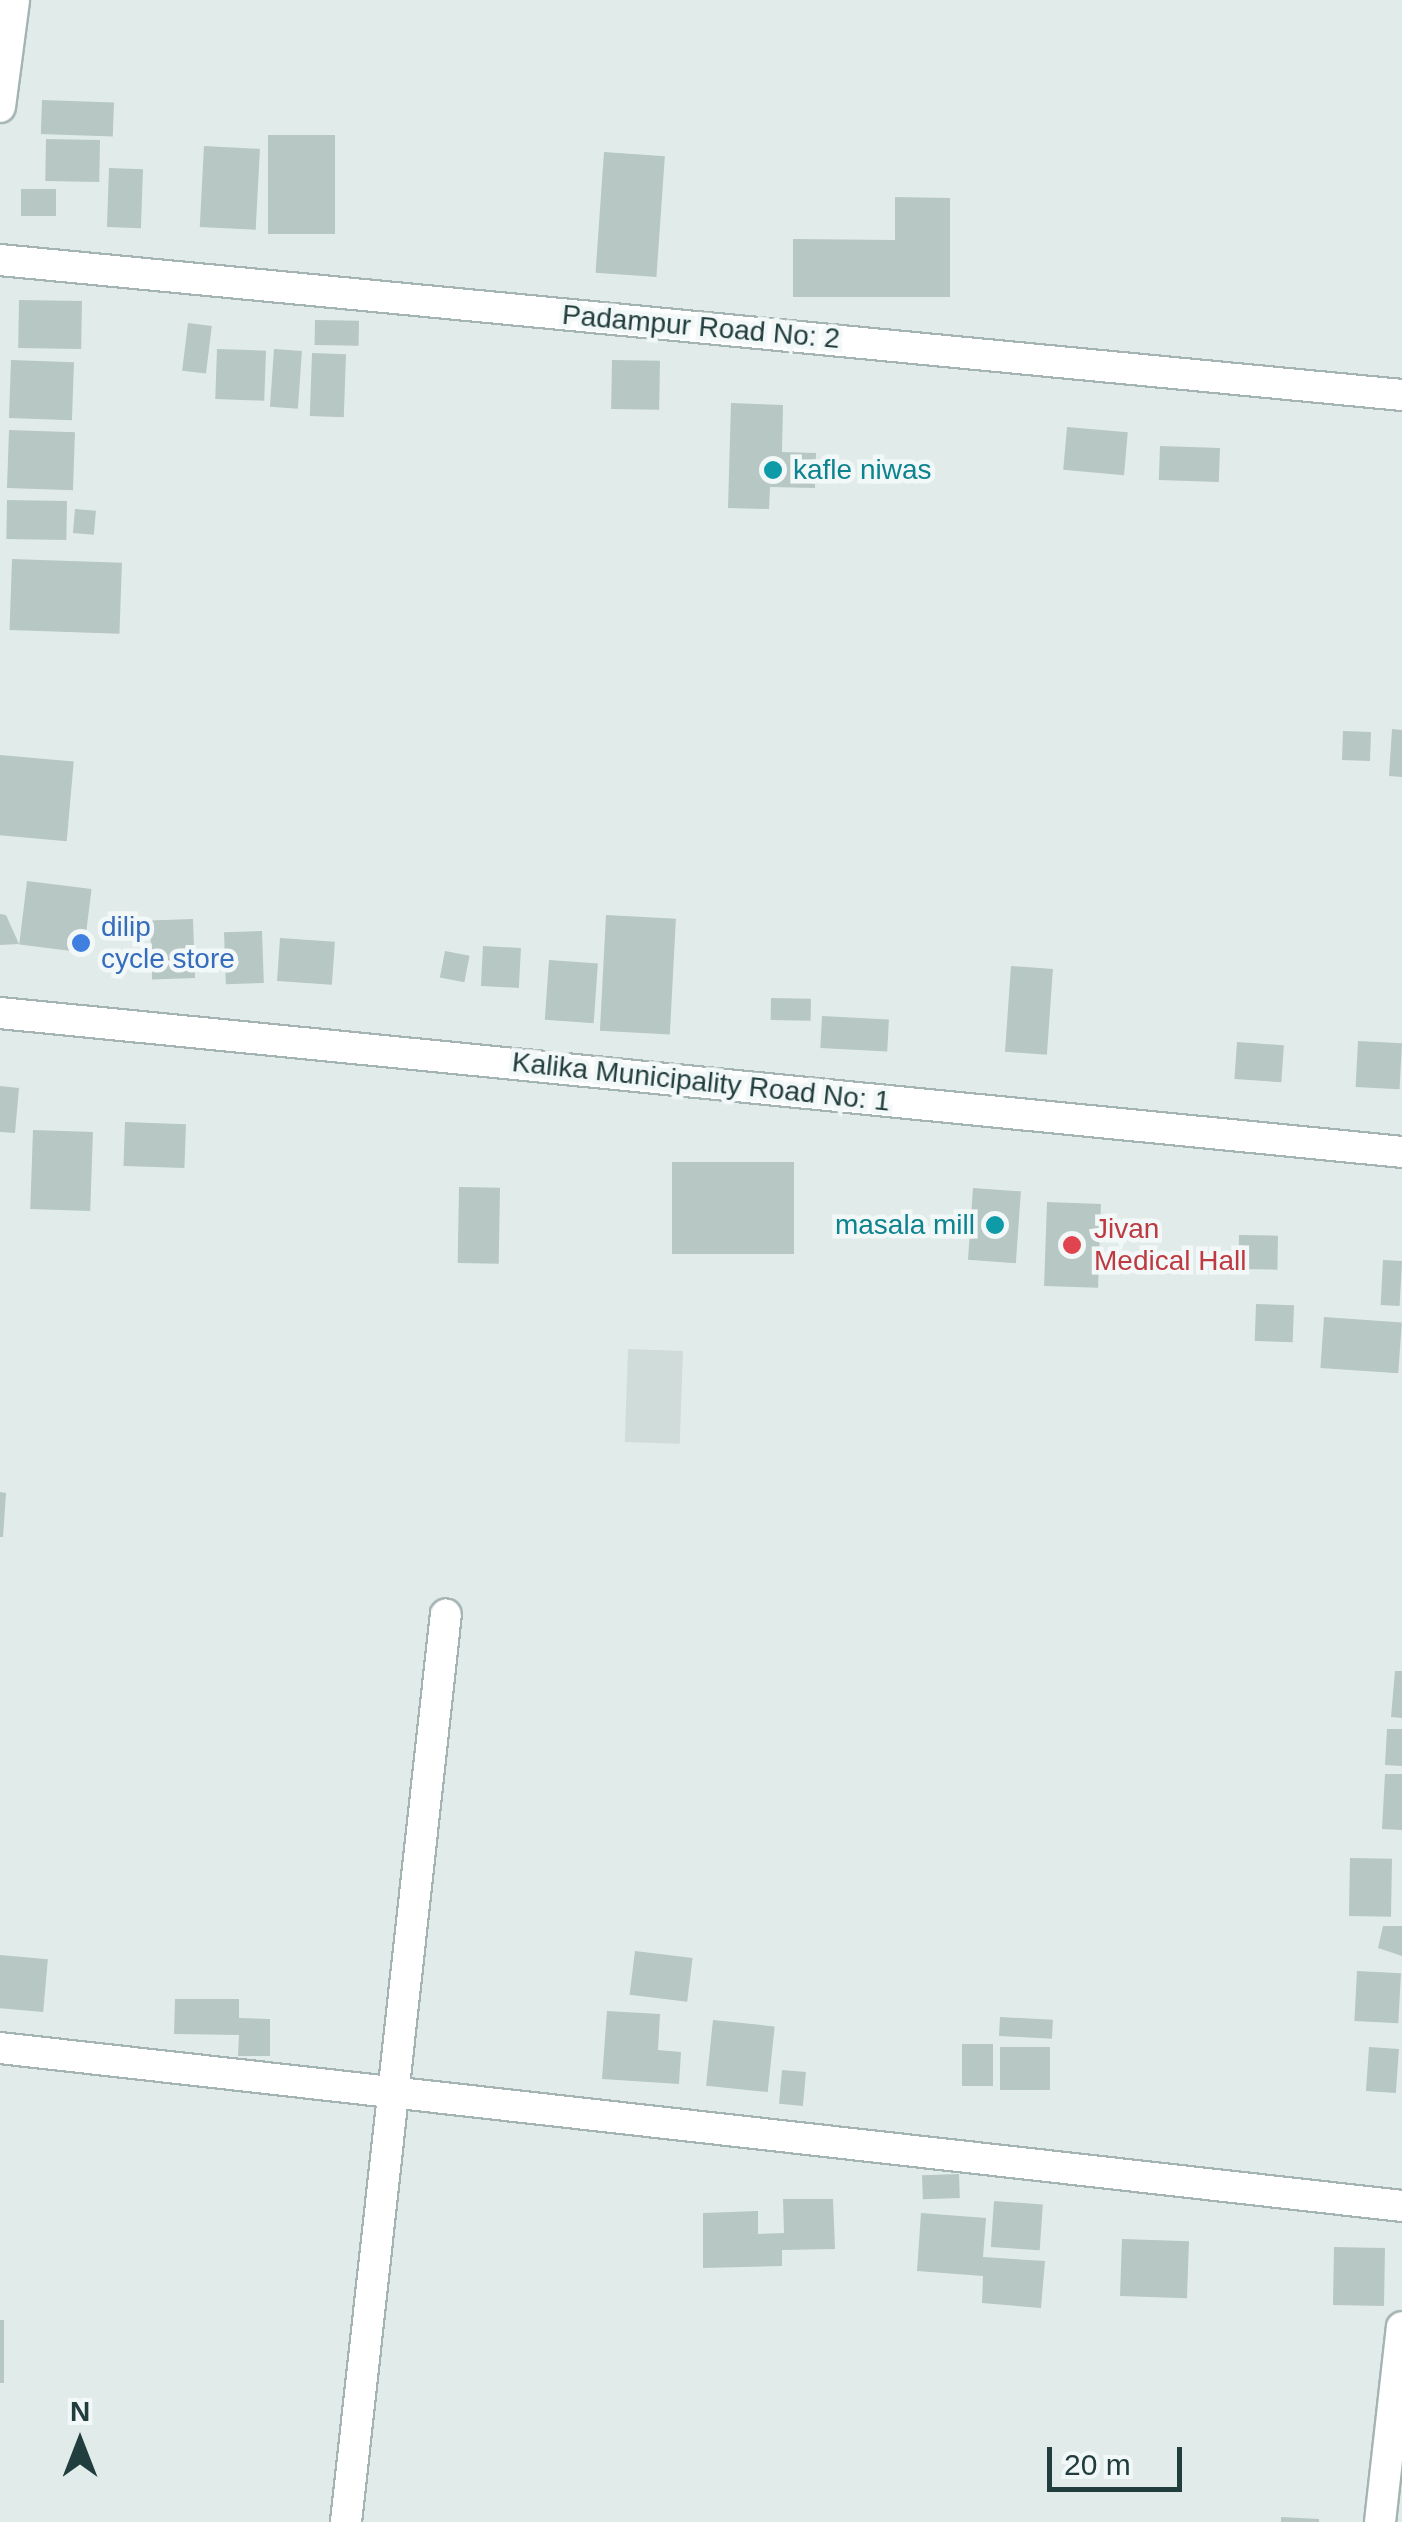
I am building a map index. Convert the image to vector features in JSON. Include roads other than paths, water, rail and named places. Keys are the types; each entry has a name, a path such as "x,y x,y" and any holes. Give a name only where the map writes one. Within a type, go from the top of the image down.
{"street":[{"path":"0,107 14,0"},
{"name":"Padampur Road No: 2","path":"0,260 1402,395"},
{"name":"Kalika Municipality Road No: 1","path":"0,1012 1402,1152"},
{"path":"346,2522 446,1614"},
{"path":"0,2048 1402,2206"},
{"path":"1380,2522 1402,2327"}],"place":[{"name":"kafle niwas","path":"773,470"},
{"name":"dilip cycle store","path":"81,943"},
{"name":"masala mill","path":"995,1225"},
{"name":"Jivan Medical Hall","path":"1072,1245"}]}
